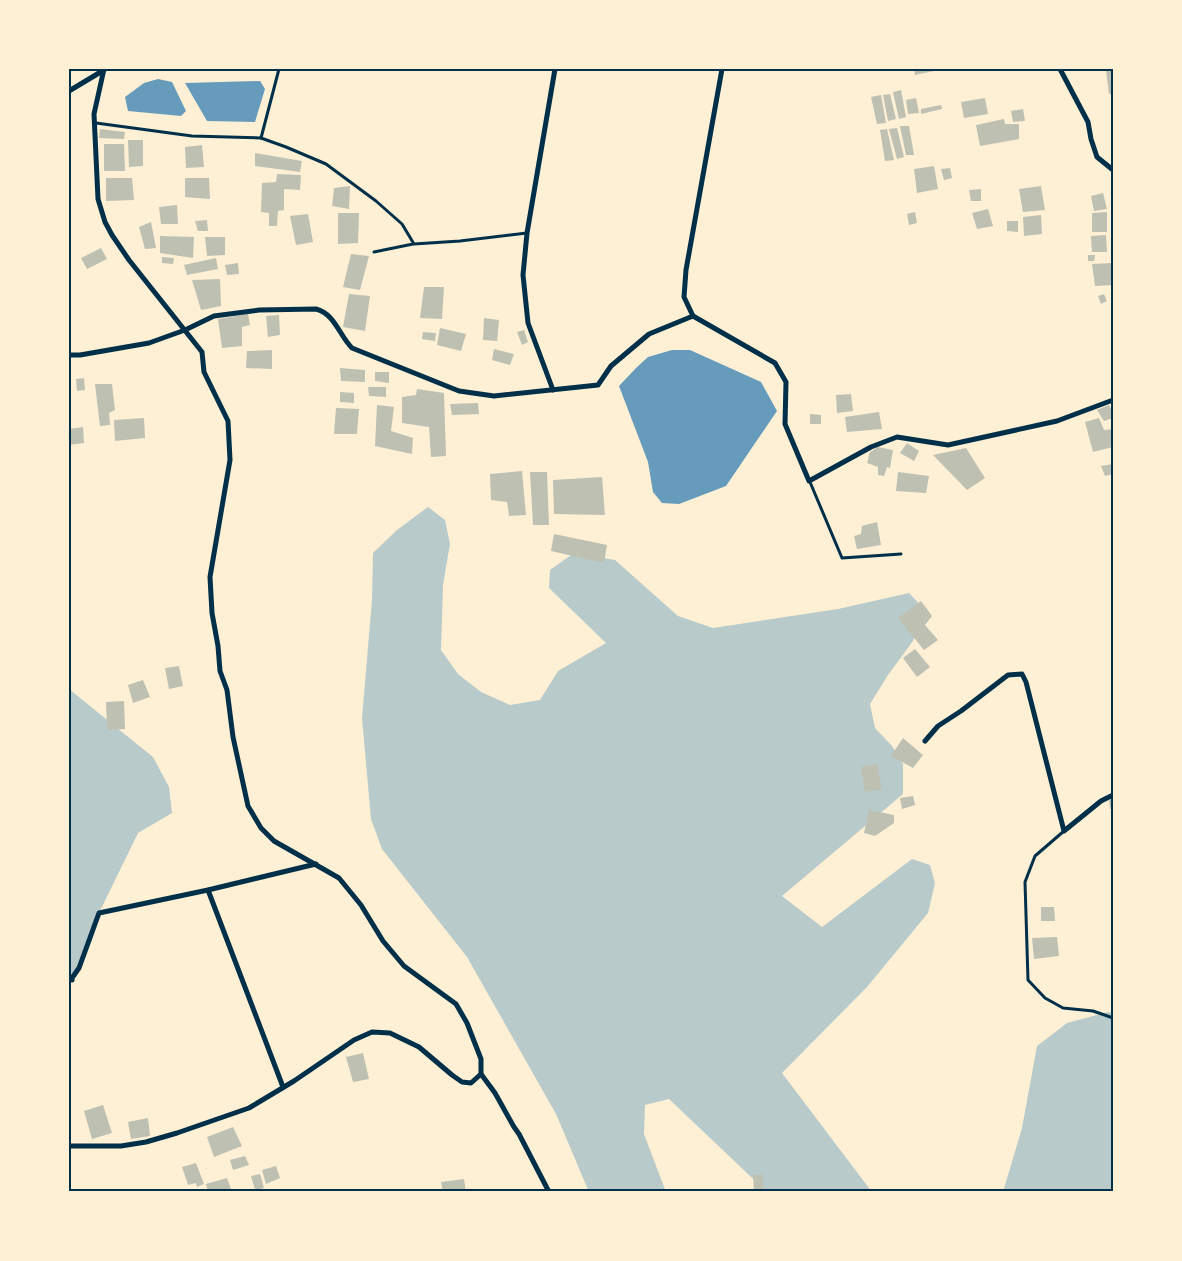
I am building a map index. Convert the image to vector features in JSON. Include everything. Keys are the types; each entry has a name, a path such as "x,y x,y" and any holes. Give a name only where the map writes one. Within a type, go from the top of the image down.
{"street":[{"path":"553,390 528,324 523,275 527,233 555,69"},
{"path":"722,69 686,270 684,297 693,316 775,363 786,382 785,424 810,481 871,447 897,437 948,445 1057,421 1113,400"},
{"path":"1060,69 1088,122 1097,157 1113,170"},
{"path":"69,91 104,70"},
{"path":"104,70 94,123 98,199 105,222 129,260 202,352 204,372 228,421 230,459 210,577 220,671 226,690 233,737 248,806 261,828 274,841 339,878 361,905 383,941 404,966 456,1004 467,1023 481,1059 481,1074 519,1134 549,1192"},
{"path":"69,355 149,343 185,330 214,316 259,310 316,309 324,311 334,321 344,340 352,348 459,391 494,396 598,386 611,366 649,334 693,316"},
{"path":"925,741 938,726 1008,675 1022,674 1064,831 1101,801 1113,795"},
{"path":"69,980 72,980 80,968 99,913 316,864"},
{"path":"208,890 283,1087"},
{"path":"69,1146 121,1146 146,1142 249,1108 354,1040 372,1032 390,1033 419,1047 462,1082 471,1083 481,1074"}],"lane":[{"path":"261,138 279,69"},
{"path":"94,123 192,136 261,138 286,147 326,164 376,201 402,225 414,244"},
{"path":"374,252 414,244 527,233"},
{"path":"810,481 842,558 901,554"},
{"path":"1064,831 1035,856 1024,882 1028,980 1045,998 1064,1008 1093,1011 1113,1018"}],"shaded area":[{"path":"428,507 445,520 450,544 443,585 441,650 458,674 481,692 510,705 540,700 558,671 606,643 549,588 550,570 574,553 615,560 678,616 713,628 838,609 909,593 926,611 913,641 870,704 875,728 892,746 903,764 903,794 782,896 822,927 912,859 930,865 935,883 928,913 867,987 782,1073 872,1192 767,1192 669,1099 645,1105 644,1134 666,1192 589,1192 556,1114 467,957 382,849 371,819 362,718 372,600 373,553 397,530"},
{"path":"69,689 153,757 169,787 172,813 138,833 99,913 79,968 69,978"},
{"path":"1108,1012 1113,1013 1113,1192 1003,1192 1022,1128 1037,1046 1067,1023"}],"water":[{"path":"158,79 172,82 186,111 181,116 128,111 125,97 144,83"},
{"path":"260,81 265,89 255,122 207,121 185,83"},
{"path":"672,350 690,350 761,382 777,411 726,486 679,504 662,503 653,492 648,462 619,386 648,357"}],"building":[{"path":"914,69 934,69 934,71 915,75"},
{"path":"1113,69 1113,94 1109,94 1106,70"},
{"path":"901,90 906,117 899,119 893,92"},
{"path":"890,94 896,119 888,121 883,95"},
{"path":"881,95 886,123 877,124 871,97"},
{"path":"916,98 919,113 908,114 906,100"},
{"path":"985,98 988,114 964,118 961,102"},
{"path":"941,105 942,109 921,114 921,109"},
{"path":"1023,109 1025,121 1013,122 1011,111"},
{"path":"1004,119 1005,124 1019,124 1019,139 980,146 976,125"},
{"path":"900,126 909,126 914,155 906,155"},
{"path":"897,128 904,157 897,159 889,129"},
{"path":"100,129 125,132 124,139 99,138"},
{"path":"887,129 894,160 885,161 880,130"},
{"path":"128,140 143,140 143,166 129,167"},
{"path":"104,144 124,144 125,171 104,171"},
{"path":"202,145 204,167 186,168 185,147"},
{"path":"255,153 302,161 300,172 255,166"},
{"path":"934,166 938,189 917,193 914,169"},
{"path":"950,168 952,178 944,180 941,169"},
{"path":"277,174 301,175 300,190 284,189 284,210 278,211 277,226 269,226 269,213 261,212 262,183 276,182"},
{"path":"106,178 132,178 134,200 106,201"},
{"path":"185,178 209,178 210,199 185,197"},
{"path":"350,186 349,209 332,206 334,188"},
{"path":"1041,186 1045,210 1023,212 1019,189"},
{"path":"981,189 981,201 971,201 969,190"},
{"path":"1103,193 1107,209 1094,211 1091,196"},
{"path":"177,205 178,224 161,224 159,207"},
{"path":"988,209 993,226 977,229 972,213"},
{"path":"915,212 917,223 909,225 907,214"},
{"path":"1107,212 1107,232 1092,232 1092,213"},
{"path":"338,213 359,213 358,243 338,244"},
{"path":"308,214 313,242 296,245 290,216"},
{"path":"1041,215 1042,234 1024,236 1023,217"},
{"path":"207,220 208,231 198,231 195,221"},
{"path":"1007,221 1018,221 1018,232 1007,231"},
{"path":"151,222 156,248 145,249 139,227"},
{"path":"1106,235 1107,252 1092,252 1091,236"},
{"path":"160,236 194,237 193,258 160,253"},
{"path":"205,237 225,237 225,255 207,256"},
{"path":"101,248 107,259 87,269 81,258"},
{"path":"351,254 369,256 360,290 343,287"},
{"path":"1088,255 1095,255 1094,261 1088,261"},
{"path":"162,257 174,258 173,264 162,263"},
{"path":"216,258 218,269 187,275 184,265"},
{"path":"238,263 239,274 227,275 225,265"},
{"path":"1113,263 1113,285 1095,286 1092,264"},
{"path":"220,279 221,306 201,310 192,280"},
{"path":"424,287 444,287 442,319 420,318"},
{"path":"349,294 370,296 365,331 343,327"},
{"path":"1104,294 1107,301 1101,304 1098,296"},
{"path":"248,314 250,325 242,327 242,346 222,348 218,319"},
{"path":"279,315 280,335 268,337 266,316"},
{"path":"484,318 499,320 497,341 483,340"},
{"path":"440,328 466,334 461,351 437,345"},
{"path":"524,330 528,342 522,345 517,332"},
{"path":"423,332 436,333 435,341 422,339"},
{"path":"494,349 514,354 510,365 492,360"},
{"path":"272,350 272,369 246,368 247,351"},
{"path":"340,368 365,370 365,382 341,381"},
{"path":"375,372 389,372 389,383 375,381"},
{"path":"84,378 85,390 77,391 76,379"},
{"path":"95,384 112,384 115,410 109,413 110,425 100,426"},
{"path":"368,387 386,387 386,397 369,396"},
{"path":"417,389 444,393 446,456 431,457 429,427 402,423 402,397 416,395"},
{"path":"340,392 354,393 354,403 340,402"},
{"path":"851,394 853,411 837,413 836,395"},
{"path":"478,403 479,414 452,415 450,404"},
{"path":"377,405 394,407 391,431 413,438 412,454 375,446"},
{"path":"1109,405 1113,418 1104,421 1097,410"},
{"path":"336,408 359,409 357,434 334,434"},
{"path":"879,412 882,429 847,432 845,417"},
{"path":"810,414 821,415 821,424 810,424"},
{"path":"144,418 145,438 115,441 114,420"},
{"path":"1099,418 1104,430 1113,429 1113,447 1093,452 1085,422"},
{"path":"83,427 84,443 69,445 69,429"},
{"path":"907,443 919,451 914,461 900,453"},
{"path":"878,447 893,450 890,468 887,467 884,476 878,475 878,467 867,463 870,452"},
{"path":"966,448 985,478 967,490 933,455"},
{"path":"1113,464 1113,474 1105,476 1101,466"},
{"path":"522,471 526,515 509,516 507,502 491,500 490,474"},
{"path":"530,472 547,472 549,525 533,525"},
{"path":"898,472 929,476 926,493 896,491"},
{"path":"602,477 605,515 554,514 553,480"},
{"path":"877,522 881,545 857,549 854,536 861,534 862,526"},
{"path":"554,534 607,545 604,563 551,551"},
{"path":"921,601 932,616 925,625 938,640 924,650 898,618"},
{"path":"915,649 930,667 917,677 903,658"},
{"path":"179,666 183,686 169,689 165,668"},
{"path":"143,680 150,697 133,703 128,685"},
{"path":"124,701 125,729 107,730 106,702"},
{"path":"903,738 923,755 913,768 891,756"},
{"path":"877,764 882,789 865,792 861,767"},
{"path":"913,796 915,805 902,809 900,798"},
{"path":"1113,799 1113,809 1110,809 1109,800"},
{"path":"869,810 894,815 894,823 875,836 864,833"},
{"path":"1041,907 1054,907 1055,921 1041,921"},
{"path":"1057,937 1059,956 1034,959 1032,938"},
{"path":"363,1053 369,1079 353,1082 346,1057"},
{"path":"103,1105 112,1133 92,1139 84,1111"},
{"path":"148,1118 150,1136 131,1139 128,1122"},
{"path":"233,1127 242,1146 214,1157 207,1137"},
{"path":"245,1156 249,1165 233,1170 230,1160"},
{"path":"196,1163 204,1184 197,1187 196,1183 188,1185 182,1167"},
{"path":"276,1166 280,1178 266,1184 262,1170"},
{"path":"260,1174 264,1188 255,1190 251,1176"},
{"path":"762,1174 764,1192 754,1192 753,1175"},
{"path":"227,1178 232,1192 208,1192 206,1184"},
{"path":"464,1179 466,1192 443,1192 441,1182"}]}
